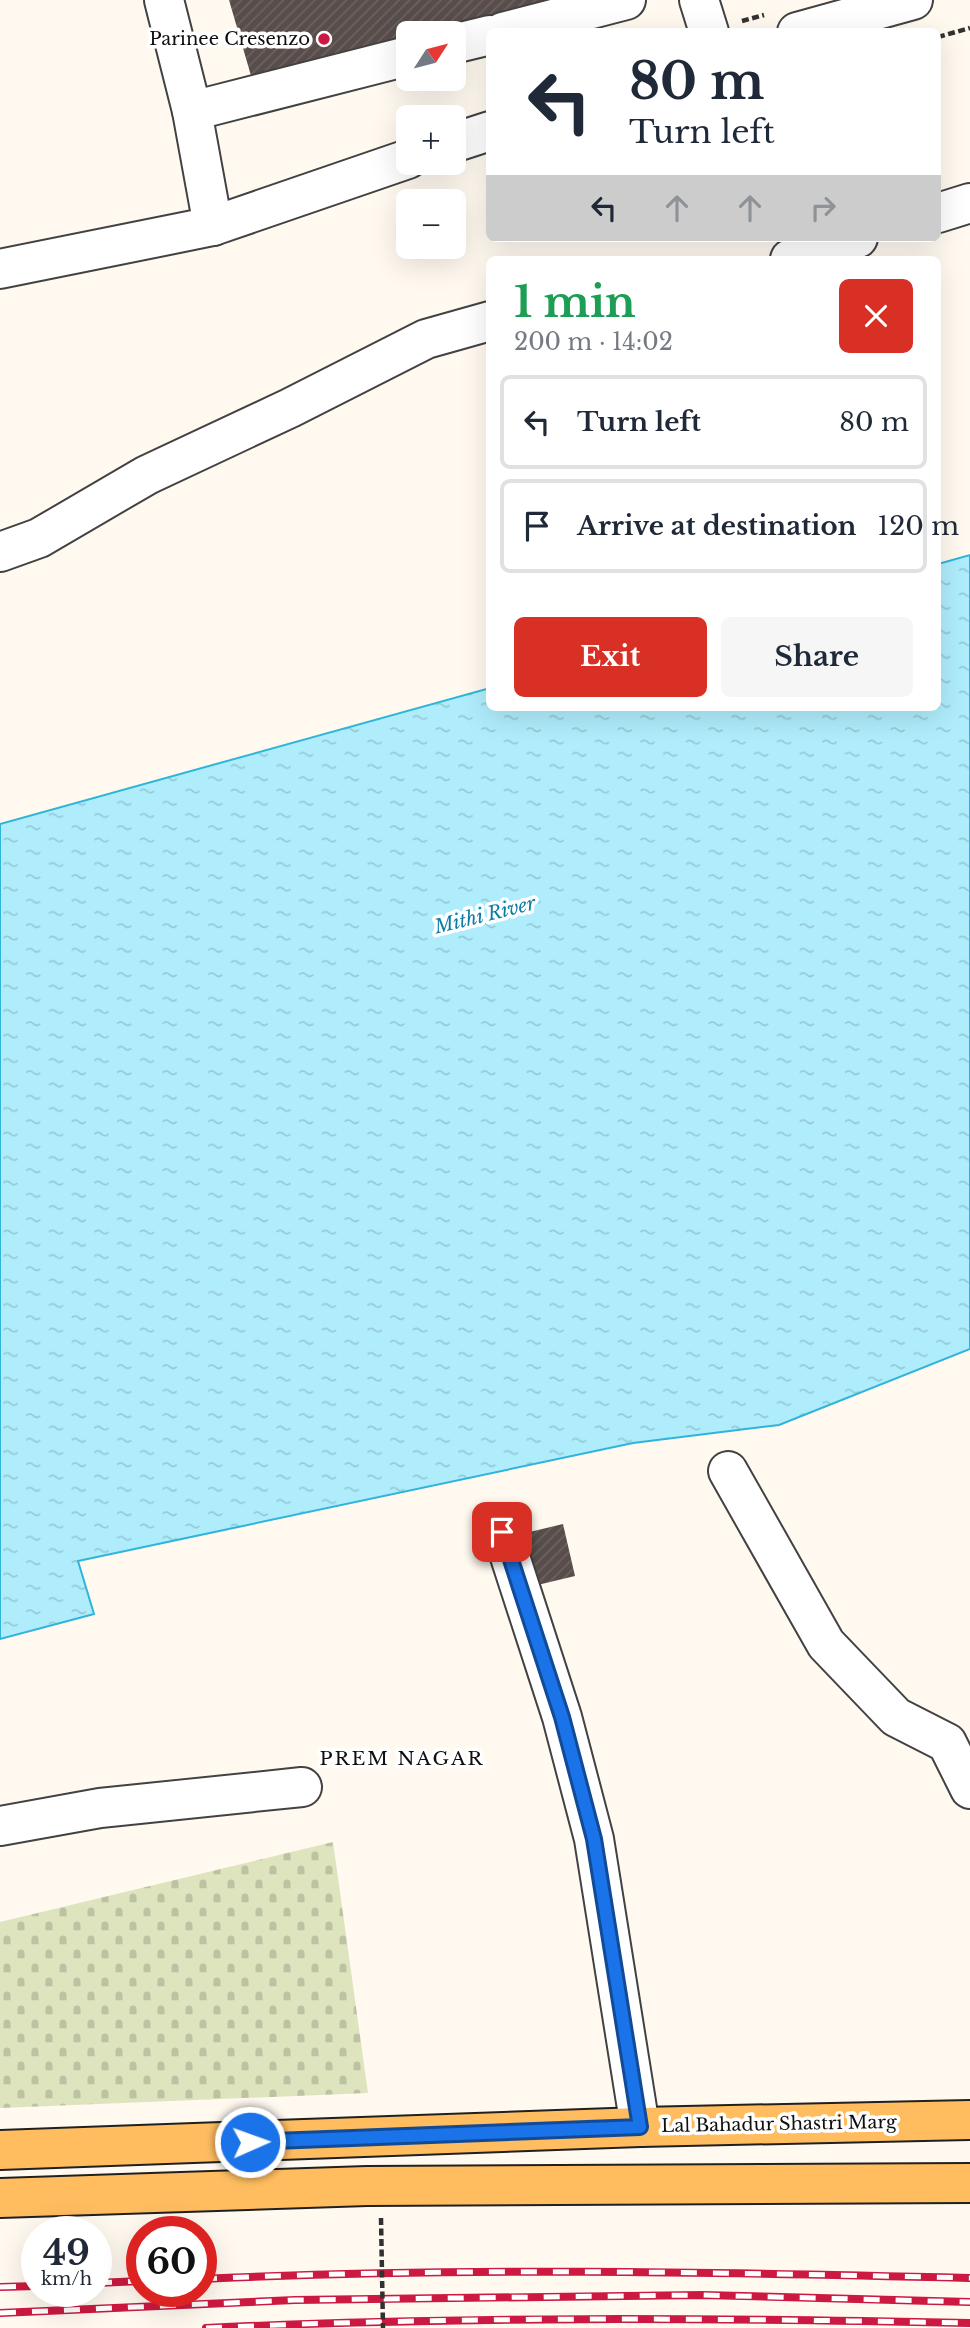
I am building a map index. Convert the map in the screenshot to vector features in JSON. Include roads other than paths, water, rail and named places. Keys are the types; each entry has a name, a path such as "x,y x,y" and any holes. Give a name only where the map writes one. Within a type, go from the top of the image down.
{"main road":[{"name":"Lal Bahadur Shastri Marg","path":"0,2150 640,2127 970,2120"},
{"path":"110,2147 113,2194"},
{"path":"0,2197 367,2186 970,2183"}],"street":[{"path":"164,0 192,111 213,226"},
{"path":"518,28 626,0"},
{"path":"699,0 708,28"},
{"path":"812,28 913,0"},
{"path":"466,41 486,36"},
{"path":"192,111 396,59"},
{"path":"466,139 486,132"},
{"path":"0,269 213,226 396,163"},
{"path":"941,212 970,203"},
{"path":"800,256 845,242"},
{"path":"0,552 38,538 147,475 290,408 426,339 486,322"},
{"path":"728,1471 826,1644 896,1717 947,1743 970,1789"},
{"path":"502,1532 562,1717 594,1839 640,2127"},
{"path":"0,1826 100,1808 302,1787"}],"water":[{"name":"Mithi River","path":"970,555 970,1349 779,1425 633,1443 78,1561 94,1614 0,1639 0,824 486,689 486,711 941,711 941,563"}],"railway":[{"path":"217,2278 489,2272 970,2278"},
{"path":"112,2282 126,2282"},
{"path":"0,2287 21,2286"},
{"path":"0,2313 295,2300 702,2295 970,2302"},
{"path":"206,2328 397,2321 588,2319 970,2323"}],"place":[{"name":"Parinee Cresenzo","path":"324,39"}],"district":[{"name":"PREM NAGAR","path":"402,1758"}]}
